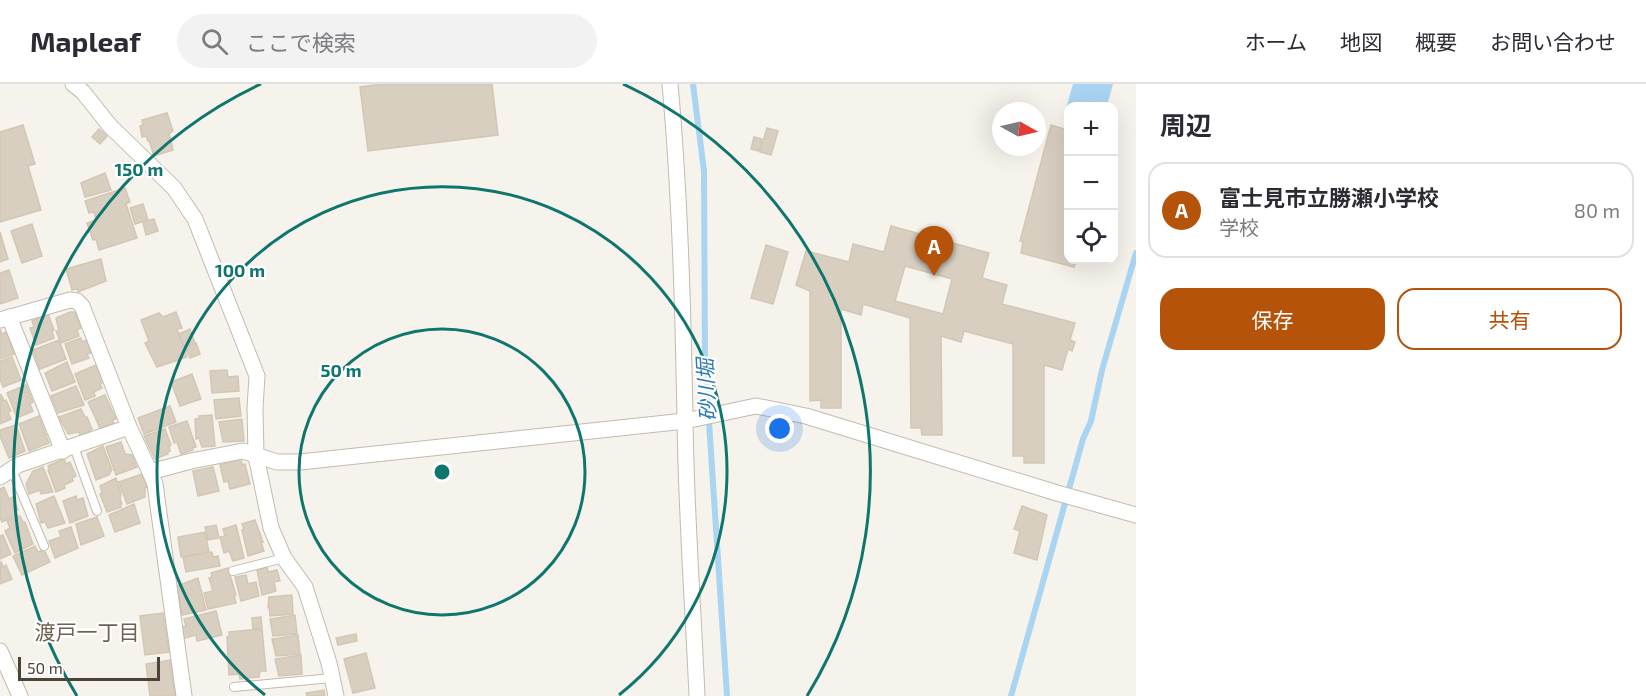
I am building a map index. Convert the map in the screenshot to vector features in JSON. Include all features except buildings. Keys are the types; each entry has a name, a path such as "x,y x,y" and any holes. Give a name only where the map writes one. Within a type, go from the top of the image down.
{"street":[{"path":"73,84 83,92 110,126 174,189 195,219 257,376 256,456 271,528 284,558 305,586 336,696"},
{"path":"670,84 674,128 698,696"},
{"path":"68,449 5,319 70,300 77,301 82,306 129,427 155,484 184,696"},
{"path":"150,472 243,451 277,462 300,462 685,421 756,406 806,416 1136,515"},
{"path":"0,458 6,473 18,465 129,427"},
{"path":"0,651 20,696"}],"lane":[{"path":"68,449 97,511"},
{"path":"6,473 44,546"},
{"path":"233,571 284,558"},
{"path":"234,687 332,678"}],"water":[{"path":"1073,84 1113,84 1108,102 1068,102"}],"waterway":[{"name":"砂川堀","path":"693,84 704,171 705,361 727,696"},
{"path":"1011,696 1083,439 1091,421 1102,370 1136,253"}],"place":[{"name":"富士見市立勝瀬小学校","path":"934,276"}],"district":[{"name":"渡戸一丁目","path":"87,633"}]}
